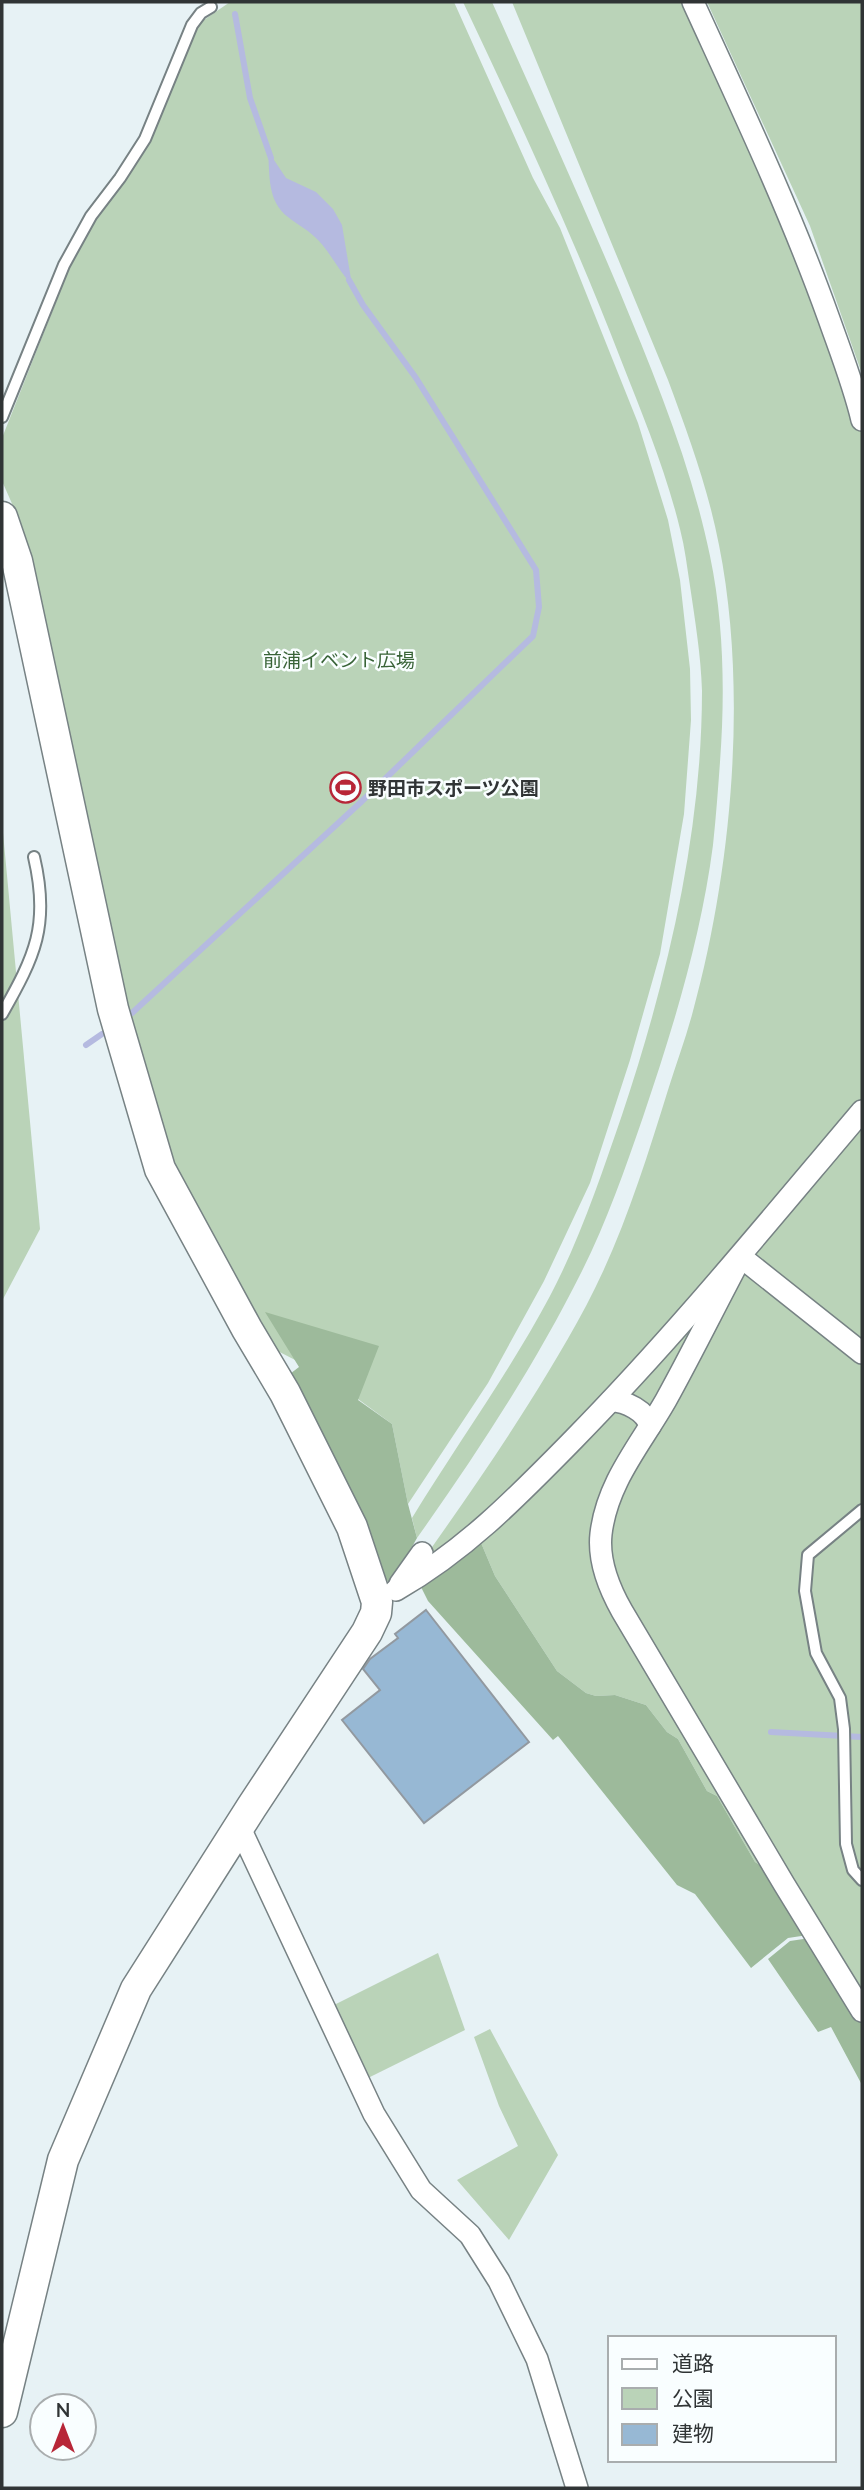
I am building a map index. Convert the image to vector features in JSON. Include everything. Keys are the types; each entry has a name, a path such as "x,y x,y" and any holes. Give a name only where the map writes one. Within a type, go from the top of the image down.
{"street":[{"path":"693,2 780,193 822,299 857,396 862,420"},
{"path":"2,517 17,561 113,1009 160,1169 285,1394 386,1596"},
{"path":"386,1596 432,1569 489,1523 611,1401 741,1257 862,1111"},
{"path":"741,1257 862,1353"},
{"path":"741,1257 650,1426 618,1476 604,1517 600,1537 601,1553 610,1589 862,2011"},
{"path":"611,1401 625,1403 644,1415 650,1426"},
{"path":"2,2412 63,2160 136,1989 367,1632 386,1596 422,1553"},
{"path":"239,1826 374,2114 421,2190 470,2235 499,2281 537,2359 578,2488"}],"lane":[{"path":"2,417 64,265 91,216 145,139 192,25 201,13 211,7"},
{"path":"2,1014 27,969 37,940 42,908 41,885 34,857"},
{"path":"862,1510 808,1555 805,1591 816,1653 840,1698 846,1741 846,1844 853,1870 862,1880"}],"green space":[{"name":"野田市スポーツ公園","path":"230,2 454,2 533,178 560,228 638,423 668,520 680,580 690,669 691,720 684,814 660,954 630,1060 590,1183 544,1281 488,1383 408,1504 392,1424 328,1377 268,1346 241,1302 167,1147 134,1025 131,1024 21,524 2,481 2,438 69,269 88,232 151,140 198,24"},
{"path":"463,2 492,2 604,254 671,421 693,488 715,581 721,633 723,711 713,845 701,914 675,1016 654,1084 608,1214 564,1306 525,1374 484,1441 417,1538 412,1518 500,1381 550,1296 580,1230 622,1115 653,1012 679,906 696,799 702,691 698,638 683,543 668,486 646,423 584,269"},
{"path":"512,2 687,2 776,192 859,421 862,434 862,1103 568,1439 411,1577 546,1376 586,1306 622,1227 687,1031 707,956 718,899 731,779 733,659 728,601 709,503 668,380"},
{"path":"707,2 862,2 862,374 810,226"},
{"path":"2,822 40,1229 2,1301"},
{"path":"862,1120 862,1348 747,1254"},
{"path":"746,1268 862,1361 862,2000 610,1570 610,1511"},
{"path":"706,1303 653,1412 626,1395"},
{"path":"265,1312 379,1346 358,1400 392,1424 417,1538 392,1582 384,1580 286,1377 299,1367"},
{"path":"615,1407 642,1424 595,1535 763,1867 755,1862 717,1796 707,1791 678,1739 667,1732 646,1705 615,1695 596,1696 586,1693 557,1671 495,1576 479,1538"},
{"path":"479,1538 495,1576 557,1671 586,1693 596,1696 615,1695 646,1705 667,1732 678,1739 707,1791 717,1796 755,1862 763,1867 808,1935 788,1938 751,1968 695,1894 677,1885 558,1736 553,1740 428,1601 419,1583"},
{"path":"810,1938 862,2022 862,2085 831,2027 818,2032 768,1959 790,1941"},
{"path":"438,1953 465,2030 368,2078 332,2006"},
{"path":"490,2029 558,2155 509,2240 457,2180 518,2146 499,2106 474,2037"}],"water":[{"path":"268,151 286,178 316,192 333,209 342,225 352,285 319,241 281,211 271,187"}],"building":[{"path":"426,1610 529,1742 424,1823 342,1720 380,1690 363,1669 370,1659 398,1638 395,1634"}],"waterway":[{"path":"235,14 250,98 271,158"},
{"path":"132,1013 360,803 533,636 539,607 536,570 416,378 363,305 349,280"},
{"path":"86,1045 102,1034"},
{"path":"771,1732 862,1737"}],"place":[{"name":"野田市スポーツ公園","path":"345,787"}],"park label":[{"name":"前浦イベント広場","path":"339,659"}]}
